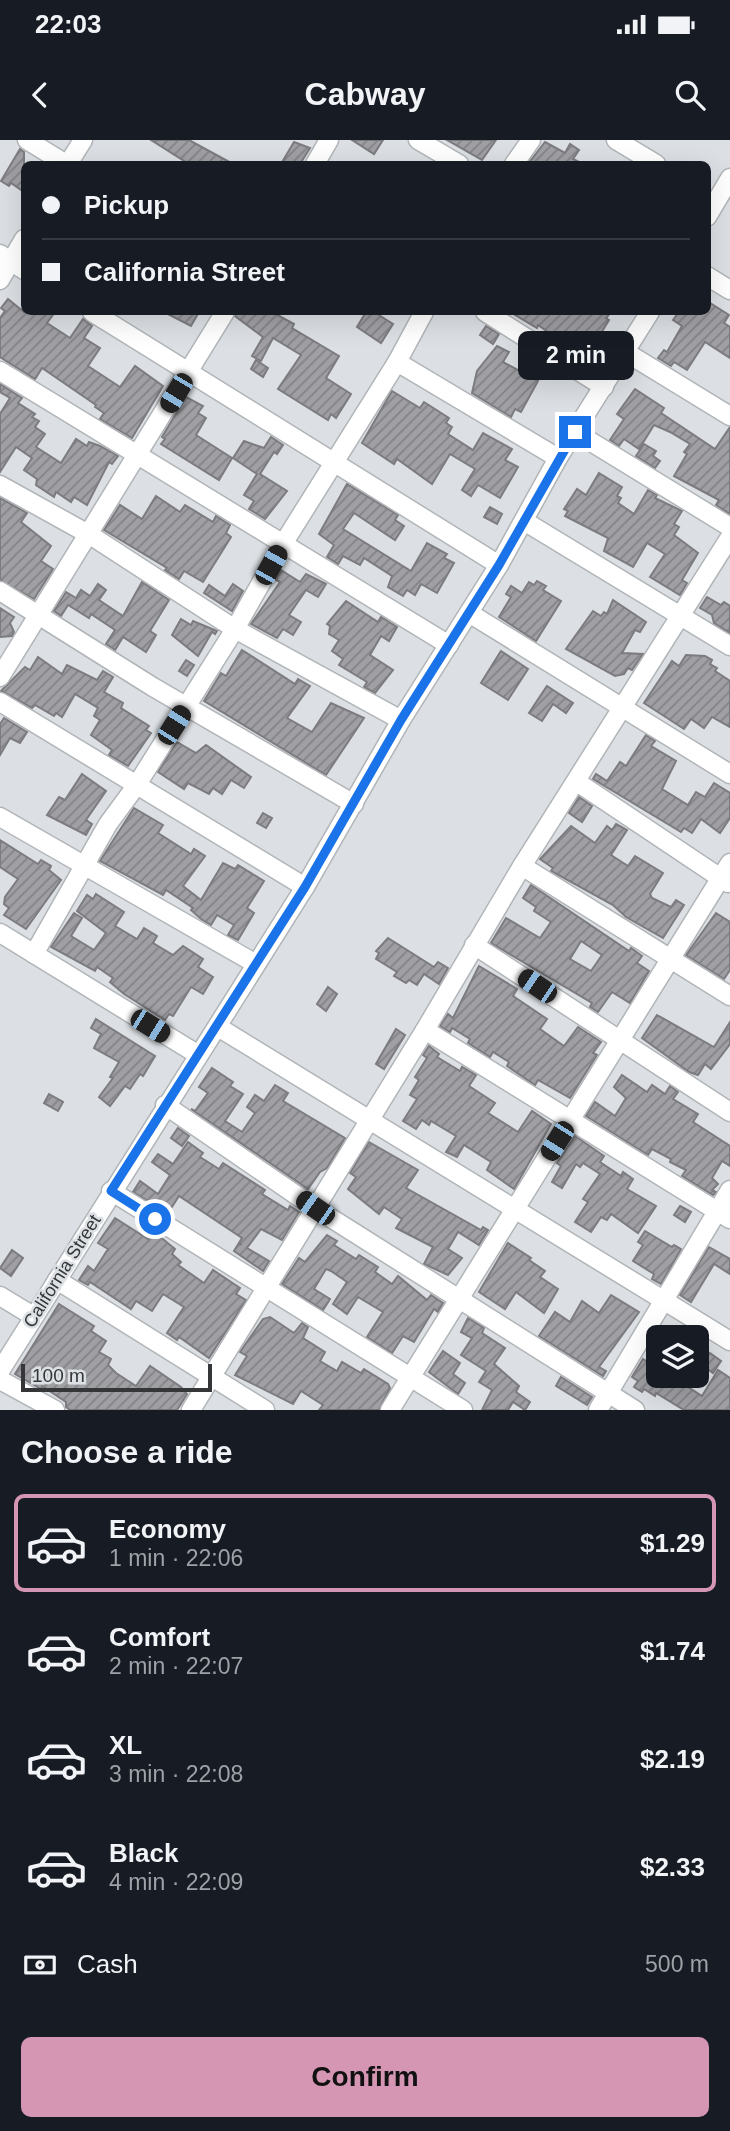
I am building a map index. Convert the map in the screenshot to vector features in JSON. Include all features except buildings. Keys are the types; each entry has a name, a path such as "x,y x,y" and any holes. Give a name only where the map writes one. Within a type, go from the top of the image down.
{"street":[{"path":"27,140 62,161"},
{"path":"69,161 83,140"},
{"path":"317,161 330,140"},
{"path":"418,140 454,161"},
{"path":"516,161 531,140"},
{"path":"617,140 651,161"},
{"path":"711,204 730,178"},
{"path":"0,280 21,245"},
{"path":"711,278 730,290"},
{"path":"97,315 499,565"},
{"path":"0,677 223,315"},
{"path":"34,954 107,824 136,786 235,629 283,544 397,362 422,315"},
{"path":"490,315 604,387"},
{"name":"California Street","path":"0,1371 197,1054 218,1027 305,887 401,720 499,565 558,458 648,315"},
{"path":"626,352 730,416"},
{"path":"397,362 558,458"},
{"path":"0,371 449,645"},
{"path":"575,432 730,527"},
{"path":"0,485 90,535 235,629 401,720"},
{"path":"524,522 730,646"},
{"path":"191,1410 425,1030 522,866 682,617 730,537"},
{"path":"0,591 354,804"},
{"path":"468,613 730,774"},
{"path":"0,702 305,887"},
{"path":"390,1410 671,958 727,875 577,782"},
{"path":"0,817 83,867 257,964"},
{"path":"522,866 730,996"},
{"path":"0,933 197,1054"},
{"path":"474,945 730,1112"},
{"path":"218,1027 730,1340"},
{"path":"425,1030 724,1215"},
{"path":"165,1105 315,1208 458,1300 603,1403 635,1410"},
{"path":"603,1403 663,1300 724,1215 730,1190"},
{"path":"111,1191 463,1410"},
{"path":"57,1280 265,1410"},
{"path":"0,1296 33,1316"},
{"path":"0,1380 55,1410"}],"route":[{"path":"155,1219 111,1191 305,887 401,720 428,682 499,565 575,432"}]}
